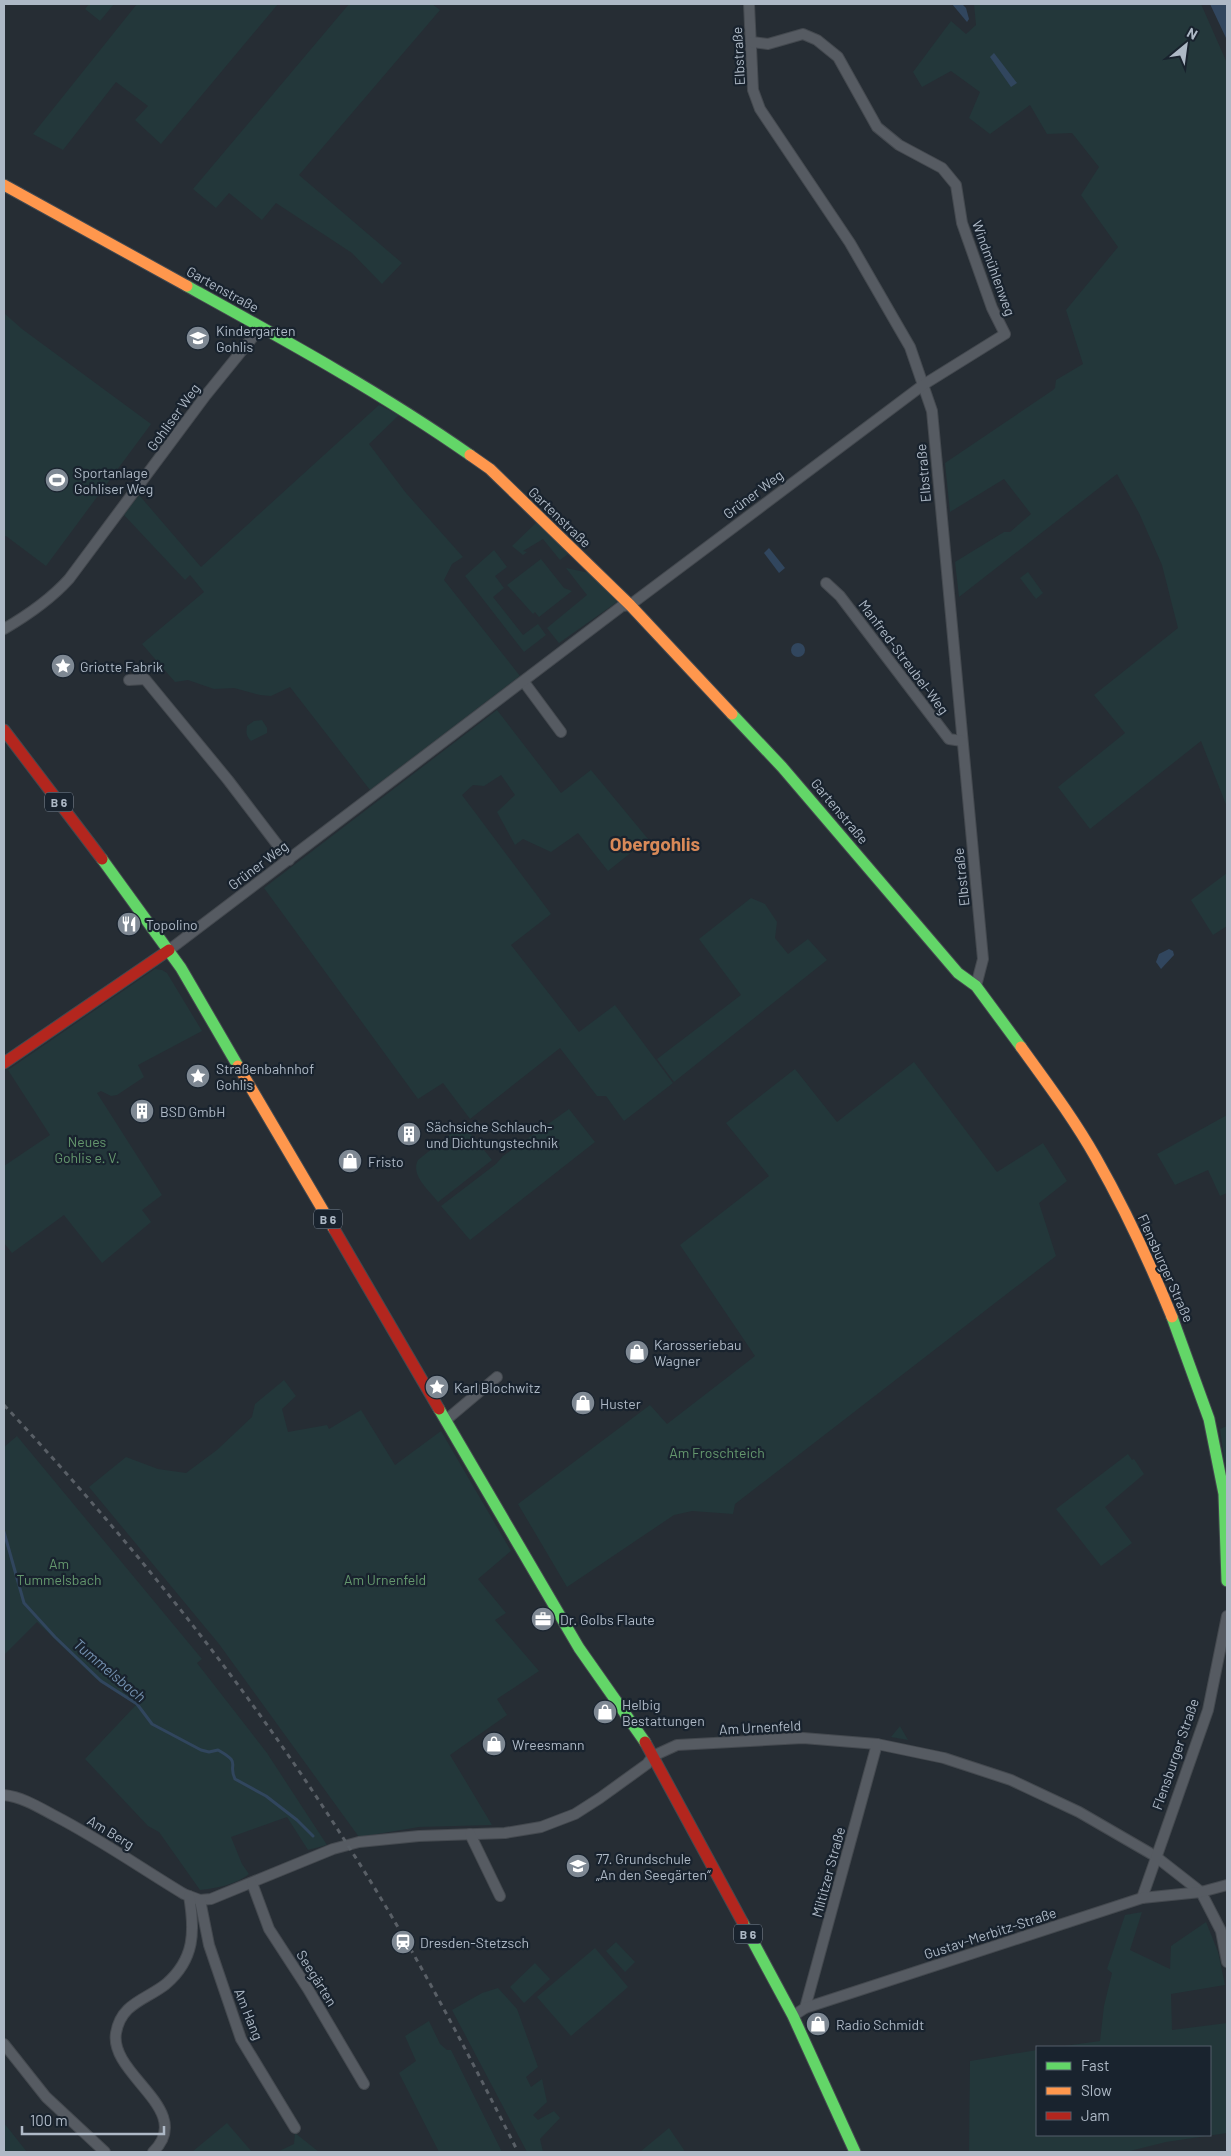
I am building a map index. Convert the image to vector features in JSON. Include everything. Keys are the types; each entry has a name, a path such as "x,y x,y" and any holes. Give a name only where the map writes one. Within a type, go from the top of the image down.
{"street":[{"name":"Elbstraße","path":"749,4 754,90 760,109 850,243 910,347 932,411 983,959 976,986"},
{"name":"Windmühlenweg","path":"752,42 768,44 803,34 817,40 838,57 877,127 898,145 942,168 956,185 962,223 992,308 1005,334"},
{"name":"Gartenstraße","path":"4,185 261,327 420,420 490,469 630,605 782,767 958,973 976,986 988,1002"},
{"name":"Gohliser Weg","path":"4,629 28,615 57,592 69,579 206,395 261,327"},
{"name":"Grüner Weg","path":"4,1063 169,950 622,606 630,605 923,385 1005,334"},
{"name":"Manfred-Streubel-Weg","path":"826,583 840,596 949,739 962,741"},
{"path":"129,680 145,679 230,782 289,860"},
{"path":"524,682 561,732"},
{"name":"B 6","path":"4,730 169,950 579,1648 642,1736 792,2016 855,2152"},
{"name":"Flensburger Straße","path":"988,1002 1061,1102 1096,1158 1144,1251 1172,1316 1195,1376 1211,1428 1224,1494 1227,1581"},
{"path":"446,1420 498,1377"},
{"name":"Flensburger Straße","path":"1142,1898 1208,1710 1227,1616"},
{"name":"Am Urnenfeld","path":"200,1900 211,1899 333,1849 359,1842 531,1829 575,1814 647,1764 653,1756 677,1745 803,1738 877,1744 944,1758 1011,1780 1079,1812 1156,1856 1201,1892"},
{"name":"Miltitzer Straße","path":"805,2008 877,1744"},
{"name":"Am Berg","path":"4,1795 35,1805 84,1831 189,1896 200,1900"},
{"path":"470,1834 500,1896"},
{"name":"Seegärten","path":"252,1883 269,1929 308,1989 364,2084"},
{"name":"Gustav-Merbitz-Straße","path":"792,2016 805,2008 1142,1898 1201,1892 1227,1884"},
{"path":"1201,1892 1221,1931 1227,1962"},
{"path":"153,2152 162,2143 165,2124 157,2104 118,2055 116,2034 120,2019 133,2004 165,1984 182,1966 188,1955 192,1942 192,1914 189,1896"},
{"name":"Am Hang","path":"200,1900 209,1945 242,2039 295,2128"},
{"path":"4,2044 46,2097 105,2152"}],"green space":[{"path":"89,4 114,4 100,21 85,9"},
{"path":"137,4 278,4 161,144 135,120 148,106 116,82 63,150 33,134"},
{"path":"349,4 432,4 440,10 299,175 402,263 382,284 352,253 276,203 262,220 229,193 216,208 193,189"},
{"path":"974,4 1201,4 1227,63 1227,807 1201,741 1090,829 1058,787 1125,733 1094,695 1178,628 1162,565 1139,513 1117,474 959,597 955,562 1004,532 1010,532 1031,514 1004,479 950,512 945,463 1053,390 1056,380 1083,364 1066,310 1118,247 1081,195 1099,167 1072,133 1047,134 1030,105 990,134 969,118 980,92 951,71 922,87 913,72 951,21 966,34 976,25"},
{"name":"Sportanlage Gohliser Weg","path":"4,313 22,329 151,424 46,566 6,536 4,537"},
{"path":"379,405 399,415 369,444 406,493 463,557 452,564 444,580 520,676 370,790 290,687 271,696 234,688 214,689 188,680 175,682 142,644 204,592 190,575 185,580 124,515 139,495 201,567"},
{"path":"537,522 568,554 560,560 543,539 523,551 527,552 523,555 512,546"},
{"path":"494,550 507,567 495,576 504,588 493,597 523,635 538,624 546,635 524,652 465,576"},
{"path":"541,559 564,588 572,591 539,617 535,612 533,614 507,585"},
{"path":"566,568 590,573 617,602 559,643 547,628 587,595"},
{"path":"1028,572 1043,593 1036,599 1020,578"},
{"path":"497,710 561,793 591,770 648,839 608,871 578,833 551,852 523,839 515,845 497,812 515,795 501,775 484,786 473,785 462,795 551,914 511,945 579,1032 615,1005 673,1083 624,1121 606,1096 597,1096 560,1048 470,1119 443,1083 418,1099 264,888"},
{"path":"262,720 267,728 267,733 251,741 248,738 247,726 254,721"},
{"path":"1227,873 1227,926 1213,935 1191,900"},
{"path":"751,898 765,904 777,922 775,938 788,954 808,939 827,960 674,1082 657,1059 741,995 699,939"},
{"name":"Neues Gohlis e. V.","path":"155,969 167,973 202,1031 138,1065 144,1077 117,1095 111,1096 101,1091 97,1093 162,1195 142,1210 151,1222 102,1263 64,1215 12,1253 4,1243 4,1166 50,1135 8,1070"},
{"name":"Am Froschteich","path":"914,1062 997,1172 1043,1143 1067,1181 1039,1203 1056,1256 735,1504 733,1514 692,1511 674,1515 567,1587 518,1504 650,1405 667,1424 755,1356 680,1245 769,1176 726,1123 795,1069 837,1122"},
{"path":"569,1109 595,1142 470,1240 441,1206 496,1164 503,1156"},
{"path":"1227,1115 1227,1193 1220,1196 1208,1170 1175,1185 1157,1154"},
{"path":"463,1124 492,1160 438,1202 418,1177 416,1166 418,1160"},
{"path":"284,1380 296,1396 282,1409 288,1432 327,1425 329,1429 361,1410 395,1465 441,1431 511,1551 478,1579 506,1613 495,1620 539,1671 497,1699 507,1715 450,1755 492,1825 419,1827 359,1837 219,1644 89,1487 126,1457 158,1469 186,1473 217,1450 252,1417 255,1404"},
{"path":"1227,1426 1227,1478 1220,1429"},
{"name":"Am Tummelsbach","path":"17,1436 202,1659 197,1663 267,1753 327,1845 308,1850 287,1817 231,1837 242,1864 249,1874 232,1883 200,1890 159,1832 148,1826 85,1759 136,1705 96,1679 37,1622 4,1655 4,1447"},
{"path":"1128,1454 1132,1460 1134,1459 1144,1474 1105,1507 1132,1543 1101,1566 1056,1509"},
{"path":"900,1726 908,1740 891,1737"},
{"path":"1142,1912 1130,1950 1170,1969 1171,1946 1206,1922 1218,1952 1225,1985 1171,1994 1172,2030 1227,2023 1227,2133 1211,2135 1211,2046 1064,2046 1100,2041 1104,2006 1112,1973 1107,1969 1125,1915"},
{"path":"616,1942 635,1962 625,1972 606,1951"},
{"path":"595,1948 628,1987 571,2036 537,1997"},
{"path":"535,1963 550,1979 524,2003 510,1987"},
{"path":"498,1988 517,2009 538,2067 526,2077 531,2087 542,2079 547,2102 533,2115 538,2120 554,2111 560,2118 540,2139 543,2152 527,2152 452,2010 482,1993"},
{"path":"429,2021 440,2044 447,2050 451,2050 502,2152 439,2152 399,2073 416,2061 405,2036"},
{"path":"1036,2050 1036,2136 1207,2136 1166,2142 1126,2152 969,2152 970,2061"},
{"path":"4,2123 27,2152 4,2152"},
{"path":"227,2123 252,2152 192,2152"},
{"path":"669,2128 684,2150 683,2152 640,2152"},
{"path":"295,2133 319,2152 277,2152 294,2144"}],"water":[{"path":"952,4 962,4 966,8 969,19 967,22"},
{"path":"1210,4 1227,4 1227,40"},
{"path":"994,53 1017,83 1011,87 990,57"},
{"path":"769,548 785,568 779,573 764,553"},
{"path":"798,643 803,645 805,650 803,655 798,657 793,655 791,650 793,645"},
{"path":"1169,949 1173,951 1174,955 1161,969 1156,962 1159,954"}],"waterway":[{"name":"Tummelsbach","path":"4,1532 24,1603 55,1637 101,1681 137,1704 152,1724 201,1750 209,1752 218,1750 230,1758 233,1764 232,1770 235,1779 266,1796 297,1820 313,1836"}],"railway":[{"path":"4,1405 97,1509 186,1616 309,1785 371,1881 415,1957 518,2152"}],"traffic: fast":[{"path":"187,286 366,388 470,455"},
{"path":"732,714 782,767 958,973 976,986 1021,1047"},
{"path":"102,859 181,968 238,1066"},
{"path":"1172,1317 1209,1419 1224,1494 1227,1581"},
{"path":"439,1409 579,1648 645,1742"},
{"path":"743,1923 793,2016 855,2152"}],"traffic: slow":[{"path":"4,185 187,286"},
{"path":"470,455 490,469 630,605 732,714"},
{"path":"1021,1047 1069,1115 1096,1158 1137,1236 1172,1317"},
{"path":"238,1066 334,1229"}],"traffic: jam":[{"path":"4,730 102,859"},
{"path":"4,1063 169,950"},
{"path":"334,1229 439,1409"},
{"path":"645,1742 743,1923"}],"place":[{"name":"Kindergarten Gohlis","path":"198,338"},
{"name":"Sportanlage Gohliser Weg","path":"57,480"},
{"name":"Griotte Fabrik","path":"63,666"},
{"name":"Topolino","path":"129,924"},
{"name":"Straßenbahnhof Gohlis","path":"198,1076"},
{"name":"BSD GmbH","path":"142,1111"},
{"name":"Sächsiche Schlauch- und Dichtungstechnik","path":"409,1134"},
{"name":"Fristo","path":"350,1161"},
{"name":"Karosseriebau Wagner","path":"637,1352"},
{"name":"Karl Blochwitz","path":"437,1387"},
{"name":"Huster","path":"583,1403"},
{"name":"Dr. Golbs Flaute","path":"543,1619"},
{"name":"Helbig Bestattungen","path":"605,1712"},
{"name":"Wreesmann","path":"494,1744"},
{"name":"77. Grundschule „An den Seegärten“","path":"578,1866"},
{"name":"Dresden-Stetzsch","path":"403,1942"},
{"name":"Radio Schmidt","path":"818,2024"}],"district":[{"name":"Obergohlis","path":"655,843"}]}
